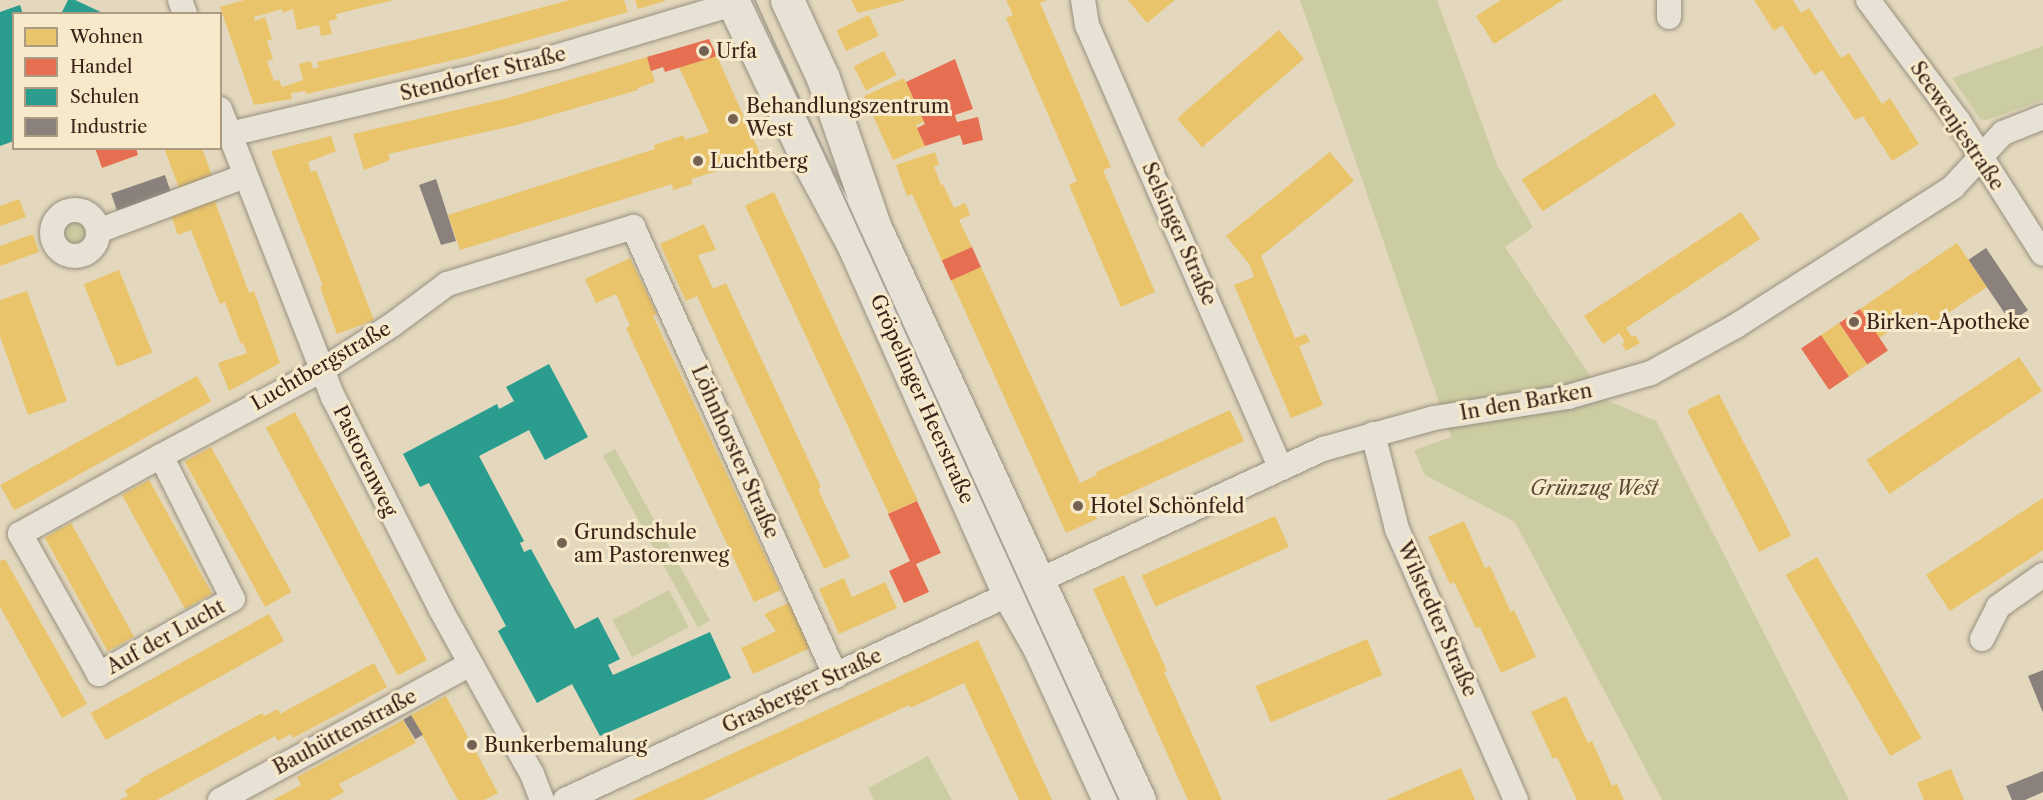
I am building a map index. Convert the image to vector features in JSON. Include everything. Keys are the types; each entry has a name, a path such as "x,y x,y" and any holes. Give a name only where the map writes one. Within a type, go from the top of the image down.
{"main road":[{"name":"Gröpelinger Heerstraße","path":"787,0 823,78 875,228 1023,587 1040,647 1109,800"},
{"name":"Gröpelinger Heerstraße","path":"733,2 804,151 854,246 1023,587 1139,800"}],"street":[{"name":"Selsinger Straße","path":"1083,0 1087,25 1280,467"},
{"name":"Seewenjestraße","path":"1868,0 1959,122 2043,254"},
{"name":"Stendorfer Straße","path":"230,134 555,57 733,2"},
{"name":"Pastorenweg","path":"222,114 324,369 333,397 471,664 532,774 542,800"},
{"name":"In den Barken","path":"1023,587 1323,448 1434,418 1568,397 1651,373 1736,326 1953,187 2003,133 2043,117"},
{"path":"98,231 245,176"},
{"name":"Luchtbergstraße","path":"20,534 324,369 392,325 447,284 633,227"},
{"name":"Löhnhorster Straße","path":"633,227 836,676"},
{"name":"Wilstedter Straße","path":"1372,434 1397,529 1516,800"},
{"name":"Auf der Lucht","path":"20,534 99,674 233,599 160,456"},
{"path":"1982,639 1998,607 2043,575"},
{"name":"Grasberger Straße","path":"565,800 836,676 1023,587"},
{"name":"Bauhüttenstraße","path":"220,800 471,664"}],"green space":[{"name":"Grünzug West","path":"1300,0 1437,0 1497,165 1533,227 1505,247 1606,400 1656,421 1849,800 1662,800 1515,522 1425,475 1414,450 1451,437"},
{"path":"2043,46 2043,100 1987,120 1980,119 1952,78"},
{"path":"75,217 86,221 90,232 86,243 75,247 64,243 60,232 64,221"},
{"path":"615,449 710,620 698,627 603,456"},
{"path":"669,590 689,627 632,657 612,620"},
{"path":"928,756 952,800 874,800 868,788"}],"building: Wohnen":[{"path":"244,0 394,0 336,14 337,19 329,21 332,34 321,36 319,25 297,30 293,9 283,13 282,9 254,17 255,21 265,17 272,39 267,41 273,59 267,61 274,81 279,80 282,87 303,80 299,64 311,61 313,69 319,67 317,62 465,28 570,0 624,0 628,12 471,56 306,94 305,91 291,93 292,99 254,105 220,7"},
{"path":"635,0 665,0 665,1 638,9"},
{"path":"851,0 904,0 904,1 858,13"},
{"path":"1006,0 1047,0 1040,3 1111,167 1103,170 1155,292 1121,307 1069,185 1077,181 1006,18 1013,15"},
{"path":"1128,0 1175,0 1147,23"},
{"path":"1501,0 1563,0 1494,44 1476,16"},
{"path":"1754,0 1793,0 1801,13 1809,8 1841,58 1849,53 1882,104 1890,98 1919,144 1892,161 1863,116 1855,120 1822,70 1814,75 1782,25 1774,31"},
{"path":"869,15 879,36 846,51 836,30"},
{"path":"1279,30 1304,59 1202,147 1177,119"},
{"path":"884,51 896,75 866,90 854,66"},
{"path":"717,56 761,156 725,171 724,169 691,179 692,184 673,190 672,184 460,250 448,215 655,149 654,145 684,135 685,140 709,132 679,67"},
{"path":"647,57 655,82 637,88 638,90 517,125 388,154 390,160 364,170 353,134 508,98"},
{"path":"904,78 924,122 916,125 925,146 893,160 864,96"},
{"path":"1655,93 1676,125 1542,211 1522,180"},
{"path":"331,136 336,151 308,162 311,172 316,170 374,320 337,334 320,287 323,286 271,151"},
{"path":"165,150 203,150 212,176 179,188"},
{"path":"935,152 939,165 934,166 941,185 943,184 954,208 965,203 970,215 959,220 972,247 942,261 912,194 907,196 896,165"},
{"path":"1330,152 1354,181 1261,256 1295,338 1306,334 1310,342 1299,346 1323,405 1291,418 1234,285 1254,277 1250,265 1226,236"},
{"path":"774,192 918,500 889,514 745,206"},
{"path":"19,199 26,217 0,226 0,206"},
{"path":"214,199 249,293 254,291 280,363 229,391 218,363 247,353 243,343 241,344 225,302 220,304 191,230 178,235 171,215"},
{"path":"1741,212 1760,239 1626,328 1632,337 1635,335 1640,343 1626,351 1622,344 1625,342 1619,333 1603,344 1584,316"},
{"path":"704,224 716,250 698,255 713,289 726,283 821,487 818,489 850,557 824,569 697,296 686,301 660,244"},
{"path":"33,234 39,252 0,266 0,246"},
{"path":"1957,243 1987,287 1927,327 1917,312 1879,338 1860,309"},
{"path":"630,258 657,314 653,316 781,590 754,602 626,328 630,326 616,294 596,303 585,279"},
{"path":"981,267 1080,483 1097,475 1096,472 1230,410 1244,441 1093,510 1097,519 1066,533 951,280"},
{"path":"119,270 152,353 117,367 84,284"},
{"path":"27,291 67,401 28,415 0,336 0,300"},
{"path":"1839,323 1867,364 1849,377 1821,335"},
{"path":"2019,357 2042,391 1889,494 1866,460"},
{"path":"197,376 211,401 14,510 0,485"},
{"path":"1719,394 1791,536 1759,552 1687,410"},
{"path":"295,412 427,660 398,676 266,427"},
{"path":"211,447 291,592 265,607 185,462"},
{"path":"149,480 212,594 185,609 122,495"},
{"path":"2043,498 2043,550 1950,611 1926,575"},
{"path":"1275,516 1289,547 1155,606 1142,575"},
{"path":"1464,521 1485,568 1490,566 1511,612 1514,610 1536,657 1501,673 1480,627 1476,628 1454,582 1450,584 1428,537"},
{"path":"71,523 134,637 108,651 45,538"},
{"path":"1817,557 1922,738 1890,756 1786,575"},
{"path":"5,559 87,704 62,718 0,607 0,561"},
{"path":"1124,575 1167,671 1164,672 1222,800 1188,800 1093,589"},
{"path":"844,578 852,597 885,582 897,608 839,634 819,589"},
{"path":"791,602 812,647 753,674 741,648 776,631 764,614"},
{"path":"269,614 284,641 106,740 91,713"},
{"path":"1367,639 1382,675 1271,722 1256,686"},
{"path":"978,640 1052,800 1019,800 964,683 910,708 909,705 703,800 632,800"},
{"path":"374,663 387,687 340,713 293,738 291,734 278,741 275,736 157,800 120,800 128,796 125,790 141,781 140,779 262,713 264,716 278,709 280,714"},
{"path":"446,696 498,793 484,800 458,800 411,715"},
{"path":"1566,696 1588,743 1592,741 1612,786 1617,784 1624,800 1577,800 1557,757 1553,759 1531,712"},
{"path":"403,720 416,743 339,784 344,792 329,800 273,800 301,785 297,777"},
{"path":"1461,768 1475,800 1386,800 1414,788"},
{"path":"1951,769 1964,800 1924,800 1917,783"}],"building: Handel":[{"path":"709,39 717,56 665,72 663,67 651,71 647,57"},
{"path":"955,59 973,109 955,115 957,122 978,117 983,140 963,145 960,135 925,146 917,128 925,124 906,82"},
{"path":"96,150 137,150 138,155 102,168"},
{"path":"972,247 981,267 951,281 942,260"},
{"path":"1860,309 1888,350 1867,364 1839,323"},
{"path":"1821,335 1849,376 1829,390 1801,348"},
{"path":"917,501 941,553 916,564 929,592 904,603 889,571 910,561 888,514"}],"building: Schulen":[{"path":"68,0 75,0 101,12 62,12"},
{"path":"20,5 22,12 12,12 12,142 0,146 0,12"},
{"path":"549,364 588,437 545,460 529,430 479,456 524,541 520,543 524,552 531,549 575,629 598,617 620,659 608,665 613,675 710,632 731,678 600,736 572,684 537,703 498,631 506,626 429,483 420,487 403,454 497,404 499,409 514,401 506,387"}],"building: Industrie":[{"path":"165,175 171,192 117,211 111,194"},
{"path":"436,179 456,241 441,245 419,185"},
{"path":"1986,248 2028,310 2011,322 1969,260"},
{"path":"2043,670 2043,713 2028,676"},
{"path":"411,715 423,735 415,739 403,720"},
{"path":"2043,771 2043,792 2025,800 2012,800 2006,786"}],"tram line":[{"path":"755,0 1119,800"}],"place":[{"name":"Urfa","path":"704,51"},
{"name":"Behandlungszentrum West","path":"733,119"},
{"name":"Luchtberg","path":"698,161"},
{"name":"Birken-Apotheke","path":"1854,322"},
{"name":"Hotel Schönfeld","path":"1078,506"},
{"name":"Grundschule am Pastorenweg","path":"562,543"},
{"name":"Bunkerbemalung","path":"472,745"}]}
